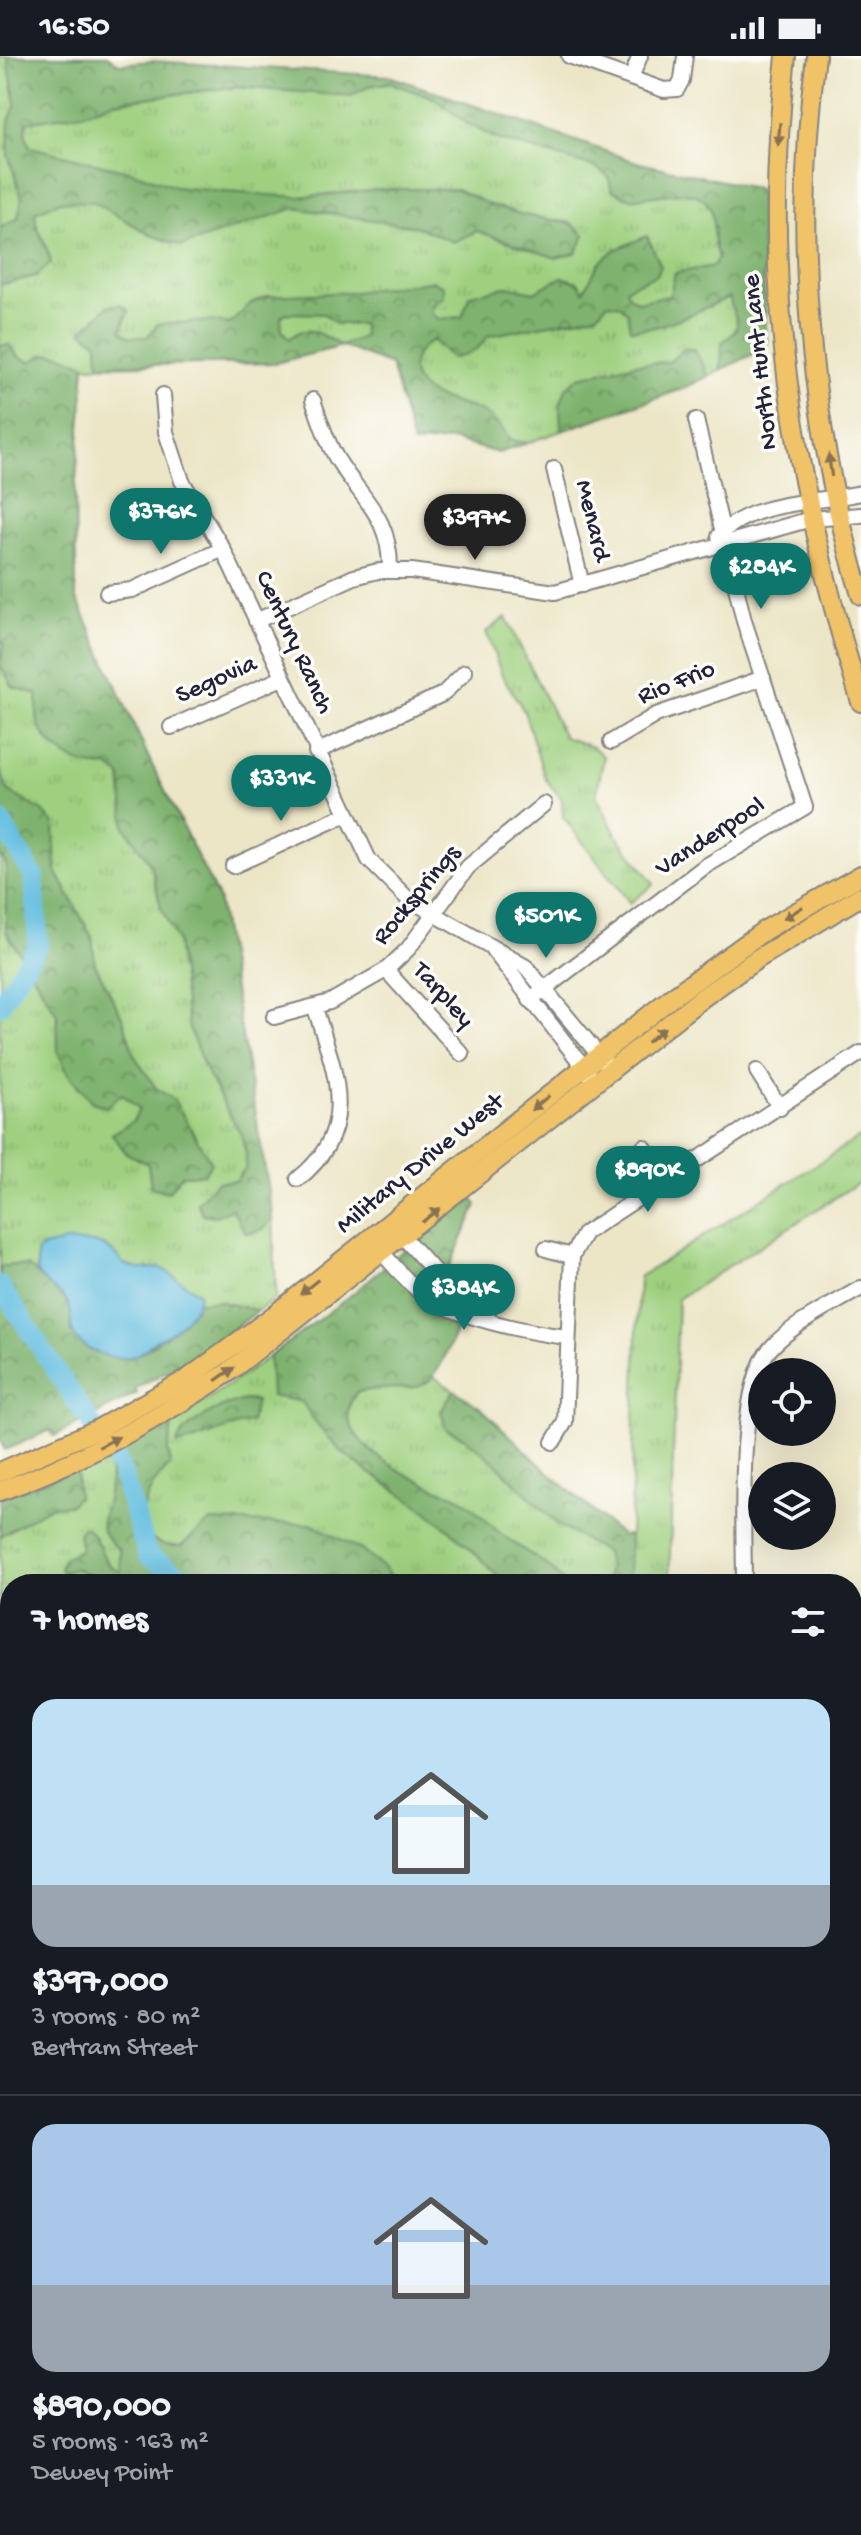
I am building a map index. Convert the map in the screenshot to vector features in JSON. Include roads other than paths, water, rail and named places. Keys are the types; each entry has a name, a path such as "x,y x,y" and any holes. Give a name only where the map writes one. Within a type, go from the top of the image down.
{"main road":[{"name":"North Hunt Lane","path":"786,56 776,179 777,286 790,417 830,603 861,702"},
{"name":"North Hunt Lane","path":"816,56 806,208 809,285 820,397 836,499 861,595"},
{"name":"Military Drive West","path":"0,1472 151,1399 232,1348 671,998 765,930 861,875"},
{"name":"Military Drive West","path":"0,1491 59,1467 159,1416 249,1358 735,975 861,896"}],"street":[{"path":"569,56 664,90 677,89 682,80 685,56"},
{"path":"631,78 640,56"},
{"name":"Century Ranch","path":"163,395 171,454 182,481 223,549 360,846 381,874 433,914 526,967 546,987 612,1071"},
{"path":"313,400 335,456 376,512 389,553 390,571"},
{"path":"696,420 719,539 763,678"},
{"name":"Menard","path":"554,469 582,585"},
{"path":"256,621 354,577 390,571 426,573 539,592 582,585 719,539 778,528 809,510 861,493"},
{"path":"773,510 778,528"},
{"path":"719,539 741,520 773,510 809,510 841,519 861,515"},
{"path":"107,593 132,590 223,549"},
{"path":"316,752 443,694 465,672"},
{"name":"Segovia","path":"171,727 282,678"},
{"name":"Rio Frio","path":"611,742 656,715 763,678"},
{"name":"Vanderpool","path":"530,1000 704,867 805,807 763,678"},
{"name":"Rocksprings","path":"274,1017 315,1008 357,990 386,970 408,949 468,867 544,804"},
{"path":"233,866 345,815"},
{"name":"Century Ranch","path":"490,946 597,1084"},
{"name":"Tarpley","path":"386,970 462,1054"},
{"path":"298,1179 325,1149 338,1111 334,1071 315,1008"},
{"path":"563,1042 580,1029"},
{"path":"553,1442 565,1422 572,1256 585,1233 861,1053"},
{"path":"757,1071 780,1108"},
{"path":"644,1147 666,1181"},
{"path":"391,1222 444,1282 463,1293 489,1319"},
{"path":"370,1238 430,1299 447,1308 527,1333 568,1337"},
{"path":"546,1249 572,1256"},
{"path":"430,1299 444,1282"},
{"path":"744,1574 749,1400 757,1369 781,1337 861,1288"}],"water":[{"path":"65,1242 105,1246 124,1264 138,1269 161,1268 199,1293 194,1307 179,1326 138,1355 118,1358 91,1350 73,1333 68,1303 37,1273 37,1253 43,1247"}],"waterway":[{"path":"0,820 34,877 38,945 0,1005"},
{"path":"0,1286 120,1467 148,1556 178,1574"}]}
